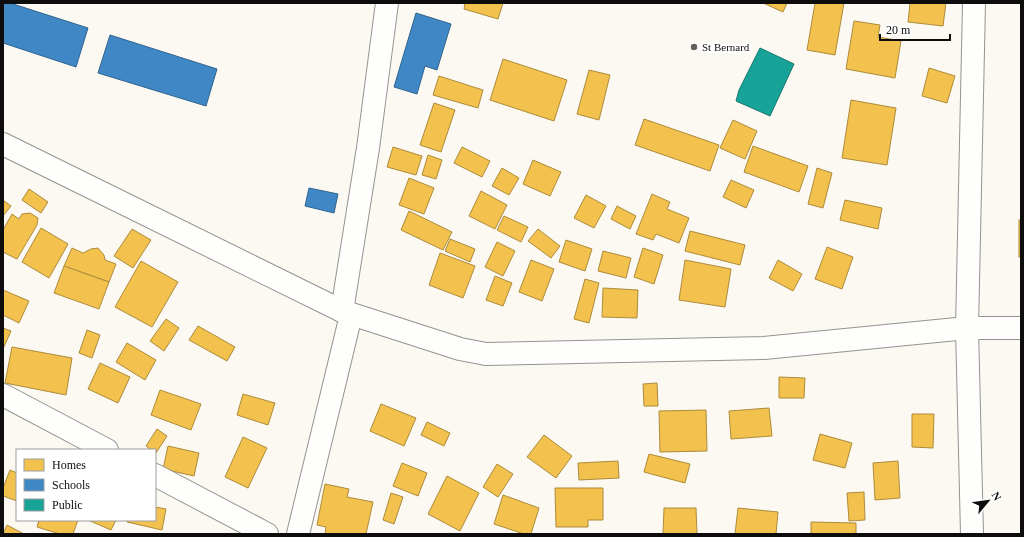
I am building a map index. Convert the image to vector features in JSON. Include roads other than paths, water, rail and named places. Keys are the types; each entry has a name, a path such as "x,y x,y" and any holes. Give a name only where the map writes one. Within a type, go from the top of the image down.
{"street":[{"path":"298,534 347,313 388,3"},
{"path":"972,534 967,328 974,3"},
{"path":"3,144 347,313 460,349 486,354 764,348 967,328 1021,328"},
{"path":"3,395 105,449"},
{"path":"156,476 267,534"}],"place":[{"name":"St Bernard","path":"694,47"}]}
